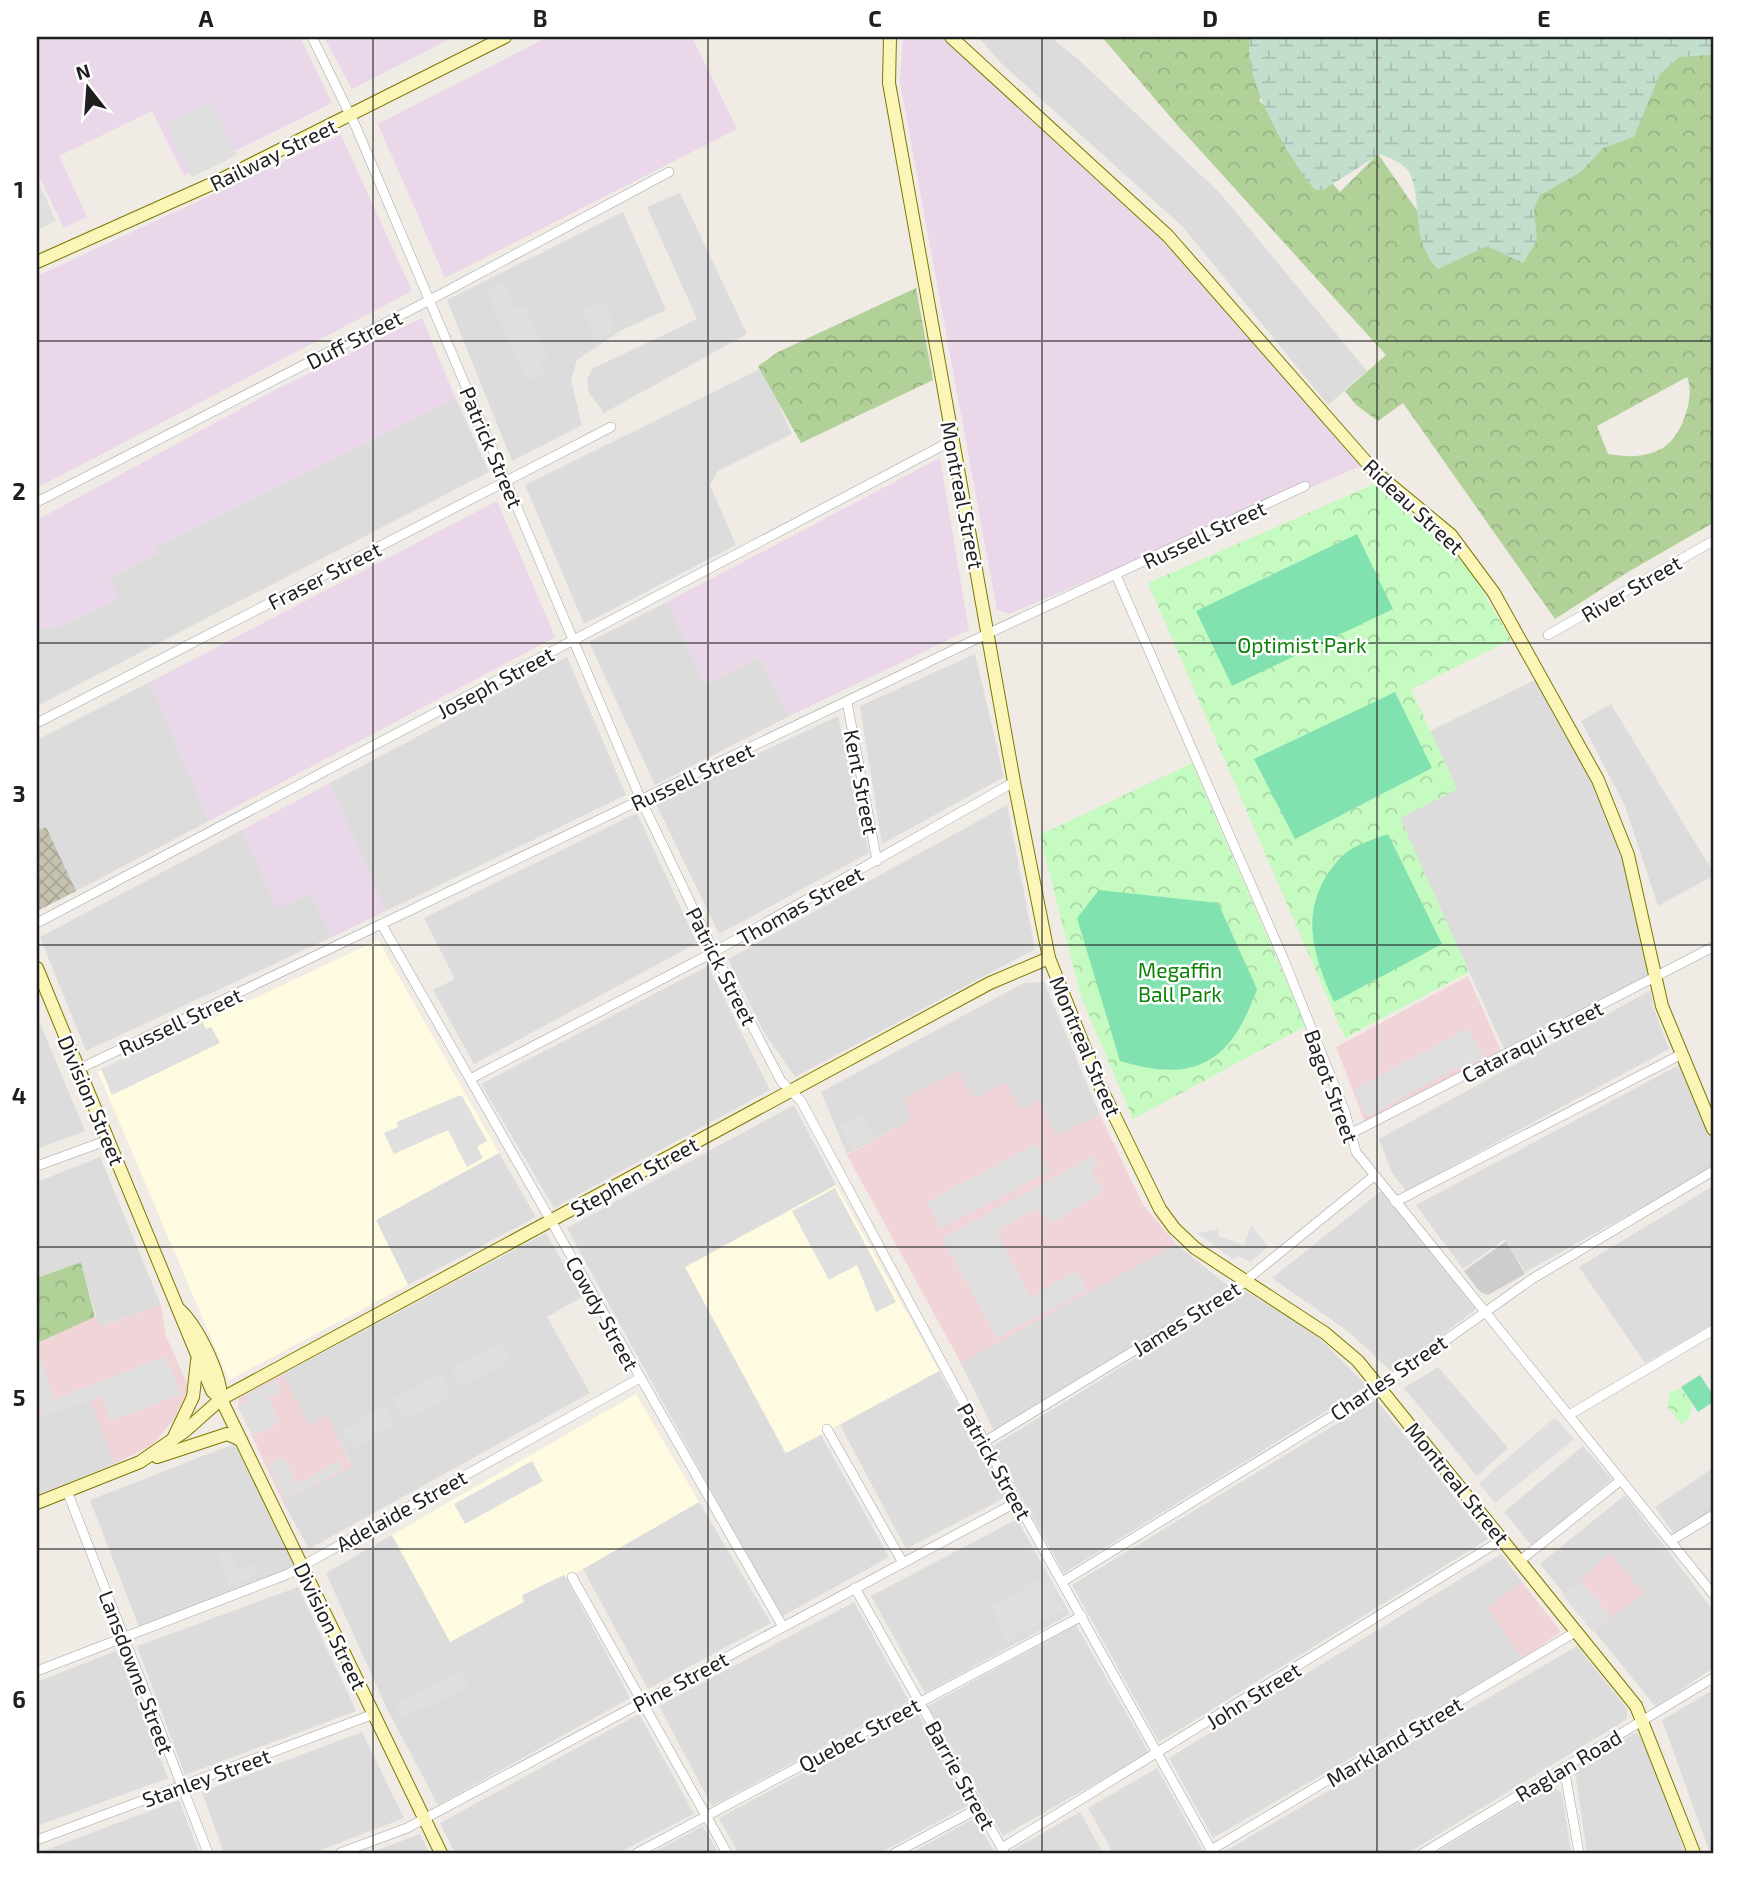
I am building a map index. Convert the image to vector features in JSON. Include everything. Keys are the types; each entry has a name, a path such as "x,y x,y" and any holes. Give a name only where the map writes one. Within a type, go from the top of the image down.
{"main road":[{"name":"Railway Street","path":"37,262 216,182 505,37"},
{"name":"Montreal Street","path":"890,37 889,83 1014,782 1049,958 1099,1084 1160,1209 1195,1248 1325,1333 1358,1361 1381,1386 1577,1631 1643,1719 1694,1853"},
{"name":"Rideau Street","path":"951,37 1168,236 1375,471 1451,535 1470,558 1494,593 1598,780 1628,855 1654,978 1680,1055 1713,1129"},
{"name":"Stephen Street","path":"141,1462 171,1442 221,1399 990,983 1049,958"},
{"name":"Division Street","path":"37,968 180,1310 181,1324 212,1391 221,1399"},
{"name":"Division Street","path":"180,1310 192,1321 220,1386 221,1399 441,1853"},
{"path":"171,1442 193,1397 197,1359"},
{"path":"37,1503 141,1462 227,1434 241,1440"}],"street":[{"name":"Patrick Street","path":"312,37 351,116 641,800 714,952 781,1081 801,1101 1017,1502 1212,1852"},
{"name":"Duff Street","path":"37,502 430,300 669,172"},
{"name":"Fraser Street","path":"37,723 611,427"},
{"name":"Joseph Street","path":"37,923 953,440"},
{"name":"Russell Street","path":"79,1069 1305,486"},
{"name":"River Street","path":"1548,635 1713,541"},
{"name":"Bagot Street","path":"1116,575 1284,960 1345,1112 1356,1152 1713,1594"},
{"name":"Kent Street","path":"847,702 877,862"},
{"name":"Thomas Street","path":"470,1079 714,952 1014,782"},
{"name":"Cowdy Street","path":"382,925 782,1627"},
{"name":"Cataraqui Street","path":"1350,1134 1713,947"},
{"path":"1395,1202 1680,1055"},
{"path":"37,1166 108,1140"},
{"name":"Charles Street","path":"1062,1582 1381,1386 1484,1310 1713,1171"},
{"name":"James Street","path":"985,1442 1245,1281 1374,1176"},
{"path":"1569,1415 1713,1331"},
{"name":"Adelaide Street","path":"37,1671 302,1567 640,1378"},
{"path":"827,1429 902,1563"},
{"path":"1521,1560 1621,1480"},
{"name":"Lansdowne Street","path":"67,1491 208,1853"},
{"name":"Pine Street","path":"340,1853 407,1828 1017,1502"},
{"path":"1671,1541 1713,1515"},
{"name":"John Street","path":"1003,1851 1503,1539"},
{"path":"572,1577 727,1853"},
{"name":"Barrie Street","path":"855,1588 1003,1851"},
{"name":"Quebec Street","path":"637,1853 1082,1616"},
{"name":"Markland Street","path":"1212,1852 1577,1631"},
{"name":"Raglan Road","path":"1423,1853 1713,1678"},
{"name":"Stanley Street","path":"37,1840 374,1714"},
{"path":"1564,1767 1578,1853"},
{"path":"895,1853 979,1808"}],"shaded area":[{"path":"37,37 300,37 332,103 184,176 152,111 59,156 87,217 64,228 37,173"},
{"path":"324,37 454,37 352,89"},
{"path":"548,37 692,37 737,129 445,278 378,124"},
{"path":"903,37 940,37 1073,152 1181,259 1364,465 1009,614 997,610 900,82"},
{"path":"978,37 1050,37 1078,59 1220,193 1367,371 1328,405 1183,227 1002,64"},
{"path":"211,102 237,155 192,177 166,124"},
{"path":"341,135 412,291 37,488 37,276"},
{"path":"37,179 56,221 37,230"},
{"path":"680,193 747,334 604,413 589,393 587,380 592,369 697,319 647,207"},
{"path":"623,212 666,310 620,331 577,360 571,380 582,425 512,461 447,300"},
{"path":"505,282 516,309 525,306 548,359 541,362 545,373 526,381 486,290"},
{"path":"603,300 617,330 597,340 582,310"},
{"path":"422,318 456,399 155,548 157,553 110,578 120,599 58,627 37,628 37,520 275,390"},
{"path":"762,368 792,434 718,471 710,485 736,545 584,624 525,485"},
{"path":"456,399 489,472 37,706 37,628 58,627 119,599 110,578 157,553 155,548"},
{"path":"940,458 969,630 789,716 760,657 705,684 667,602"},
{"path":"497,501 555,637 209,821 150,682"},
{"path":"667,602 705,684 760,657 789,716 655,785 589,642"},
{"path":"975,654 1004,777 882,844 860,706"},
{"path":"567,657 626,795 386,911 330,783"},
{"path":"1535,680 1588,773 1616,833 1652,973 1506,1053 1399,818 1457,789 1430,731"},
{"path":"150,682 209,821 76,891 46,827 37,831 37,740"},
{"path":"1611,704 1713,872 1713,876 1658,906 1625,806 1581,721"},
{"path":"838,716 869,853 719,934 655,802"},
{"path":"330,783 386,911 332,937 311,894 277,909 242,830"},
{"path":"1007,805 1035,949 795,1077 763,1031 728,959"},
{"path":"637,813 697,943 474,1064 433,990 455,979 424,918"},
{"path":"46,827 76,891 37,911 37,831"},
{"path":"242,830 277,908 311,894 332,937 86,1051 40,937"},
{"path":"378,940 499,1153 376,1220 408,1285 229,1380 98,1072"},
{"path":"708,966 770,1090 554,1208 481,1084"},
{"path":"1468,976 1501,1051 1365,1122 1336,1047"},
{"path":"1044,982 1100,1115 1056,1135 1020,1110 972,1099 959,1071 911,1120 847,1154 821,1092 1024,983"},
{"path":"1651,990 1653,1006 1669,1049 1406,1191 1392,1173 1379,1139"},
{"path":"37,1016 85,1131 37,1149"},
{"path":"202,1021 206,1029 211,1027 220,1043 112,1095 101,1069"},
{"path":"1468,1028 1485,1058 1462,1069 1456,1068 1367,1117 1355,1089"},
{"path":"1681,1064 1713,1137 1713,1168 1525,1272 1505,1239 1463,1269 1416,1205"},
{"path":"959,1071 973,1099 1006,1082 1020,1109 1039,1101 1056,1135 1100,1115 1142,1203 1176,1244 961,1363 847,1155 911,1120 904,1098"},
{"path":"462,1096 487,1141 477,1147 483,1158 467,1167 448,1130 394,1154 384,1133 398,1127 397,1122"},
{"path":"794,1105 836,1185 686,1268 785,1453 821,1435 889,1557 781,1617 567,1228"},
{"path":"861,1113 874,1137 851,1150 839,1126"},
{"path":"1036,1144 1050,1171 941,1228 927,1202"},
{"path":"499,1153 536,1217 408,1285 375,1220"},
{"path":"1093,1156 1099,1165 1091,1169 1104,1192 1051,1223 1046,1215 1042,1217 1037,1209 996,1231 1030,1297 1076,1271 1087,1290 997,1338 942,1238"},
{"path":"100,1157 161,1305 99,1327 81,1262 37,1278 37,1182"},
{"path":"836,1185 939,1371 786,1453 685,1267"},
{"path":"1713,1186 1713,1324 1645,1363 1579,1267"},
{"path":"835,1188 896,1302 876,1312 857,1265 829,1280 792,1211"},
{"path":"1381,1191 1476,1309 1393,1373 1349,1332 1272,1278"},
{"path":"1251,1225 1268,1247 1250,1262 1238,1256 1234,1260 1197,1233 1219,1229 1218,1236 1244,1245"},
{"path":"546,1233 582,1297 547,1317 590,1393 309,1549 283,1502 352,1466 327,1415 309,1425 283,1374"},
{"path":"1506,1241 1525,1274 1488,1295 1480,1292 1464,1271"},
{"path":"1176,1244 1230,1287 994,1431 961,1363"},
{"path":"1245,1291 1312,1331 1367,1386 1064,1573 993,1446"},
{"path":"161,1305 166,1336 189,1388 175,1418 152,1445 114,1464 90,1399 37,1418 37,1343 95,1317 100,1327"},
{"path":"502,1342 512,1360 461,1387 451,1368"},
{"path":"38,1354 55,1399 166,1356 181,1394 111,1421 100,1396 44,1417 37,1400"},
{"path":"1438,1367 1508,1448 1477,1476 1404,1388"},
{"path":"939,1371 1008,1496 906,1549 840,1425"},
{"path":"283,1374 309,1425 327,1415 352,1467 283,1502 238,1406 239,1398"},
{"path":"441,1374 452,1395 405,1420 393,1399"},
{"path":"277,1380 282,1390 268,1397 280,1423 253,1436 238,1406 246,1402 245,1395"},
{"path":"636,1394 699,1502 583,1569 522,1595 524,1602 450,1642 392,1535"},
{"path":"90,1398 114,1464 37,1495 37,1418"},
{"path":"1376,1400 1488,1539 1159,1742 1072,1585"},
{"path":"384,1406 395,1425 353,1449 342,1430"},
{"path":"1555,1417 1574,1439 1495,1503 1479,1483"},
{"path":"234,1444 296,1559 290,1571 139,1627 90,1500"},
{"path":"1583,1446 1612,1479 1532,1546 1504,1512"},
{"path":"283,1457 298,1483 339,1461 343,1469 285,1500 268,1464"},
{"path":"532,1461 543,1481 465,1524 454,1504"},
{"path":"1713,1468 1713,1510 1674,1534 1655,1507"},
{"path":"1625,1495 1713,1610 1713,1668 1656,1707 1540,1564"},
{"path":"699,1502 771,1623 648,1689 583,1569"},
{"path":"1017,1519 1070,1614 925,1693 871,1596"},
{"path":"392,1535 451,1642 522,1596 564,1574 630,1698 438,1805 387,1709 326,1573"},
{"path":"230,1551 237,1570 255,1564 259,1574 229,1585 218,1556"},
{"path":"1610,1553 1644,1594 1594,1631 1564,1593"},
{"path":"1501,1554 1522,1582 1488,1608 1522,1659 1213,1838 1169,1758"},
{"path":"1046,1575 1064,1610 1007,1642 992,1606"},
{"path":"1581,1580 1611,1617 1592,1631 1563,1595"},
{"path":"1522,1582 1561,1632 1522,1659 1488,1608"},
{"path":"298,1587 356,1711 185,1775 137,1646"},
{"path":"854,1602 909,1701 712,1806 659,1706"},
{"path":"1076,1625 1149,1753 1003,1836 928,1706"},
{"path":"1577,1646 1627,1709 1627,1719 1408,1853 1222,1853"},
{"path":"118,1650 168,1778 37,1826 37,1682"},
{"path":"461,1672 468,1687 403,1718 396,1704"},
{"path":"1713,1690 1713,1853 1710,1853 1662,1720"},
{"path":"917,1712 969,1805 880,1853 738,1853 719,1818"},
{"path":"639,1714 694,1814 618,1853 455,1853 440,1823"},
{"path":"362,1732 404,1818 313,1853 224,1853 202,1792"},
{"path":"1639,1733 1670,1808 1685,1853 1587,1853 1575,1771 1633,1734"},
{"path":"1157,1768 1204,1853 1113,1853 1088,1808"},
{"path":"1554,1786 1562,1794 1571,1853 1435,1853 1544,1787"},
{"path":"179,1800 199,1853 38,1853"},
{"path":"1080,1812 1103,1853 1012,1853 1011,1851"},
{"path":"975,1818 995,1853 911,1853"},
{"path":"703,1826 718,1853 652,1853"},
{"path":"420,1834 429,1853 369,1853"}],"green space":[{"path":"1102,37 1370,37 1302,63 1259,100 1340,192 1378,154 1425,222 1556,37 1713,37 1713,523 1628,572 1555,619 1403,403 1378,421 1356,405 1345,391 1386,355 1179,127","holes":["1687,377 1690,395 1685,417 1668,444 1655,452 1642,455 1608,454 1597,426"]},
{"path":"1250,37 1713,37 1713,58 1709,55 1679,57 1660,74 1634,137 1603,148 1581,172 1540,195 1534,209 1537,241 1523,263 1487,246 1438,269 1424,247 1414,187 1409,172 1402,165 1380,154 1323,190 1315,190 1280,139 1269,117 1253,74 1249,54"},
{"path":"916,288 933,380 801,443 758,366 778,352"},
{"name":"Optimist Park","path":"1379,482 1471,571 1511,640 1411,689 1457,789 1400,818 1469,972 1345,1038 1148,583"},
{"path":"1357,534 1393,609 1232,686 1196,611"},
{"path":"1395,692 1432,768 1295,839 1254,759"},
{"name":"Megaffin Ball Park","path":"1192,763 1306,1026 1133,1119 1081,997 1040,835"},
{"path":"1388,834 1442,944 1334,1002 1321,970 1313,938 1312,922 1319,891 1329,871 1346,853"},
{"path":"1099,890 1218,903 1257,989 1235,1034 1222,1050 1207,1061 1190,1068 1170,1070 1147,1068 1120,1061 1077,918"},
{"path":"81,1262 95,1317 37,1343 37,1278"},
{"path":"1700,1375 1713,1395 1713,1402 1698,1412 1681,1387"},
{"path":"1680,1388 1692,1404 1689,1419 1681,1424 1667,1407 1669,1393"}]}
